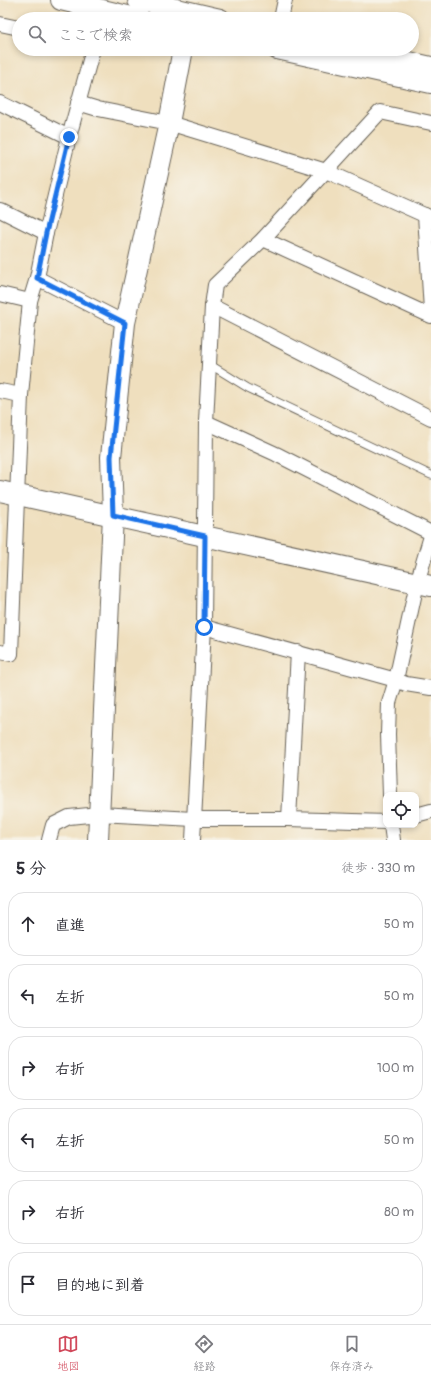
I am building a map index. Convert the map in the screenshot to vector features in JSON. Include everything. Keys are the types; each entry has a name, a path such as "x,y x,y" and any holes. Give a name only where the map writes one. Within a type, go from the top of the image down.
{"street":[{"path":"61,0 102,5 121,12"},
{"path":"138,0 193,11"},
{"path":"282,12 285,0"},
{"path":"0,24 12,27"},
{"path":"0,652 11,654 9,492 21,395 30,301 37,278 69,137 91,56"},
{"path":"98,840 113,515 111,457 125,323 169,123 182,56"},
{"path":"309,56 431,83"},
{"path":"383,56 431,67"},
{"path":"78,102 98,109 169,123 326,171 428,217 431,310"},
{"path":"0,103 69,137"},
{"path":"193,840 204,627 208,364 212,306 216,285 263,239 380,112 431,123"},
{"path":"0,210 46,233"},
{"path":"263,239 431,316"},
{"path":"37,278 125,323"},
{"path":"0,294 30,301"},
{"path":"212,306 431,418"},
{"path":"0,391 21,395"},
{"path":"206,422 276,454 431,535 424,585 389,703 388,734 390,792"},
{"path":"9,492 424,585"},
{"path":"204,627 298,652 406,684 431,688"},
{"path":"289,819 298,652"},
{"path":"419,814 431,811"},
{"path":"49,840 53,825 69,817 99,814 194,819 289,819 383,822"},
{"path":"391,828 393,840"}],"lane":[{"path":"208,364 248,388 431,475"}],"route":[{"path":"69,137 37,278 125,323 111,457 113,515 205,536 204,627"}]}
